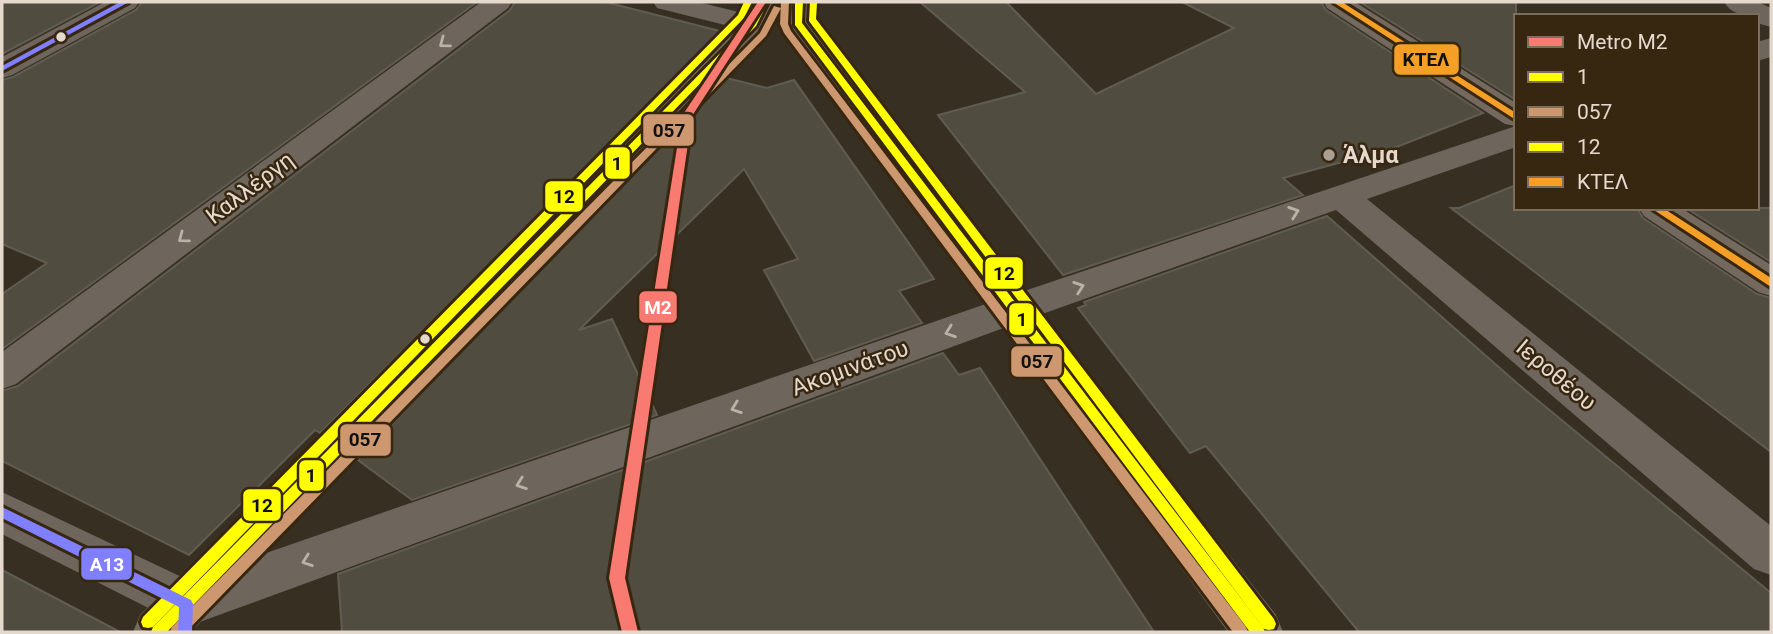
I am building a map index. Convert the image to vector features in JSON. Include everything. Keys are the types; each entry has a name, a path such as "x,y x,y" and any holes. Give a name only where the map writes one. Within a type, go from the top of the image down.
{"main road":[{"path":"799,2 798,23 1258,632"},
{"path":"1337,2 1514,116"},
{"path":"176,623 759,13"},
{"path":"1659,210 1771,283"}],"street":[{"path":"2,69 125,2"},
{"name":"Καλλέργη","path":"2,373 498,2"},
{"path":"667,2 759,13"},
{"path":"1737,2 1771,19"},
{"name":"Ακομινάτου","path":"176,623 1014,309 1514,137"},
{"name":"Ιεροθέου","path":"1341,196 1771,554"},
{"path":"2,512 176,623"}],"building":[{"path":"2,2 100,2 2,54"},
{"path":"142,2 477,2 2,349 2,294 47,263 2,244 2,80 13,77 136,10"},
{"path":"515,2 605,2 724,32 320,433 315,430 189,555 2,461 2,391 18,386 510,10"},
{"path":"920,2 1006,2 1096,94 1234,28 1182,2 1321,2 1326,10 1483,113 1394,148 1283,178 1303,195 1063,275 938,115 1025,92"},
{"path":"1360,2 1516,2 1514,99"},
{"path":"722,77 767,88 794,80 934,279 899,291 922,323 814,361 764,270 798,259 744,169 579,330 612,319 657,415 412,500 358,460"},
{"path":"1514,186 1514,210 1638,210 1643,218 1757,294 1771,298 1771,452 1451,208 1459,208"},
{"path":"1771,208 1771,262 1689,210"},
{"path":"1327,216 1518,384 1771,593 1771,632 1359,632 1206,446 1190,453 1078,308 1086,305 1084,302"},
{"path":"943,353 959,375 980,368 1154,632 342,632 338,574"},
{"path":"2,570 120,632 2,632"}],"metro line":[{"name":"Μ2","path":"630,632 617,578 687,116 762,2"}],"transit line":[{"name":"A13","path":"2,69 125,2"},
{"name":"12","path":"148,622 741,16 748,2"},
{"name":"1","path":"158,632 753,24 764,2"},
{"name":"057","path":"785,2 784,24 787,31 1241,632"},
{"name":"1","path":"799,2 798,23 1258,632"},
{"name":"ΚΤΕΛ","path":"1337,2 1514,116"},
{"name":"12","path":"813,3 812,19 1269,624"},
{"name":"057","path":"177,632 763,34 777,8"},
{"name":"ΚΤΕΛ","path":"1659,210 1771,283"},
{"name":"A13","path":"2,512 186,604 185,632"}],"place":[{"name":"Άλμα","path":"1329,155"}]}
